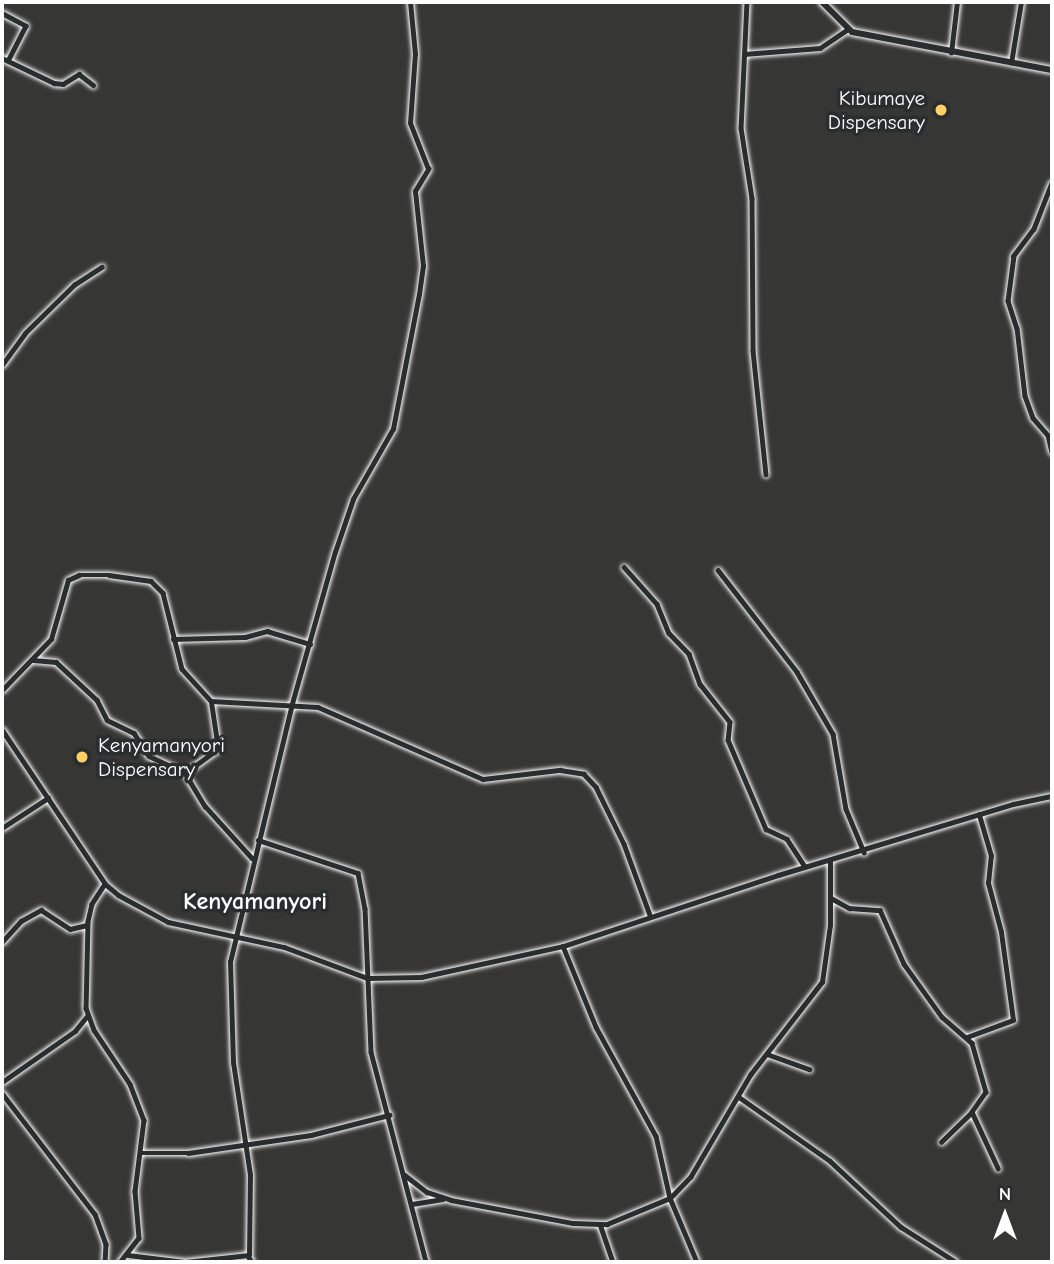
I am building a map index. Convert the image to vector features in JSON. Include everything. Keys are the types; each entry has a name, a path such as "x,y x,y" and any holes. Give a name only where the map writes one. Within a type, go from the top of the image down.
{"main road":[{"path":"821,2 848,29 951,54 1052,70"}],"street":[{"path":"252,1262 248,1256 250,1175 233,1063 229,981 233,936 291,708 353,499 393,429 423,275 415,191 428,169 410,128 415,54 410,2"},
{"path":"747,2 741,128 752,198 753,351 765,474"},
{"path":"951,54 957,2"},
{"path":"1010,64 1021,2"},
{"path":"2,13 26,26 9,60"},
{"path":"744,54 820,48 848,29"},
{"path":"2,58 54,83 63,84 79,74 93,85"},
{"path":"1052,184 1034,229 1014,256 1008,301 1017,328 1025,396 1033,418 1048,435 1052,452"},
{"path":"2,365 25,333 74,285 103,267"},
{"path":"624,567 657,604 669,633 689,654 700,684 730,722 728,740 766,830 786,839 805,867"},
{"path":"718,570 766,628 833,734 846,809 864,852"},
{"path":"2,690 32,660 54,632 63,588 79,575 151,581 163,593 182,669 211,701 218,749 185,773"},
{"path":"173,639 245,637 267,631 310,644"},
{"path":"32,660 56,662 97,700 107,720 134,733 149,756 185,773 205,806 253,859"},
{"path":"211,701 327,709 364,731 483,779 560,770 584,774 596,787 624,844 650,915"},
{"path":"2,730 105,884 168,922 284,947 367,978 421,977 563,946 650,915 805,867 830,862 979,815 1052,796"},
{"path":"2,828 48,798"},
{"path":"967,1037 1013,1020 1001,932 988,883 991,856 979,815"},
{"path":"258,840 358,873 365,908 371,1052 405,1175 418,1242 426,1262"},
{"path":"405,1175 426,1192 549,1220 600,1224 624,1219 670,1198 691,1176 767,1054 822,982 830,897 830,862"},
{"path":"105,884 92,904 87,925 87,1016 141,1107 144,1120 135,1191 139,1238 120,1262"},
{"path":"830,897 849,908 880,910 904,964 942,1017 967,1037 986,1092 972,1112 941,1142"},
{"path":"2,942 21,921 41,910 70,929 87,925"},
{"path":"563,946 602,1038 656,1136 670,1198 697,1262"},
{"path":"2,1083 75,1031 87,1016"},
{"path":"767,1054 809,1069"},
{"path":"2,1093 103,1226 105,1262"},
{"path":"739,1097 830,1161 901,1227 956,1262"},
{"path":"972,1112 998,1168"},
{"path":"140,1153 188,1153 338,1131 389,1115"},
{"path":"412,1204 451,1199"},
{"path":"600,1224 613,1262"},
{"path":"128,1255 185,1262 248,1256"}],"place":[{"name":"Kibumaye Dispensary","path":"941,110"},
{"name":"Kenyamanyori Dispensary","path":"82,757"}],"district":[{"name":"Kenyamanyori","path":"255,902"}]}
